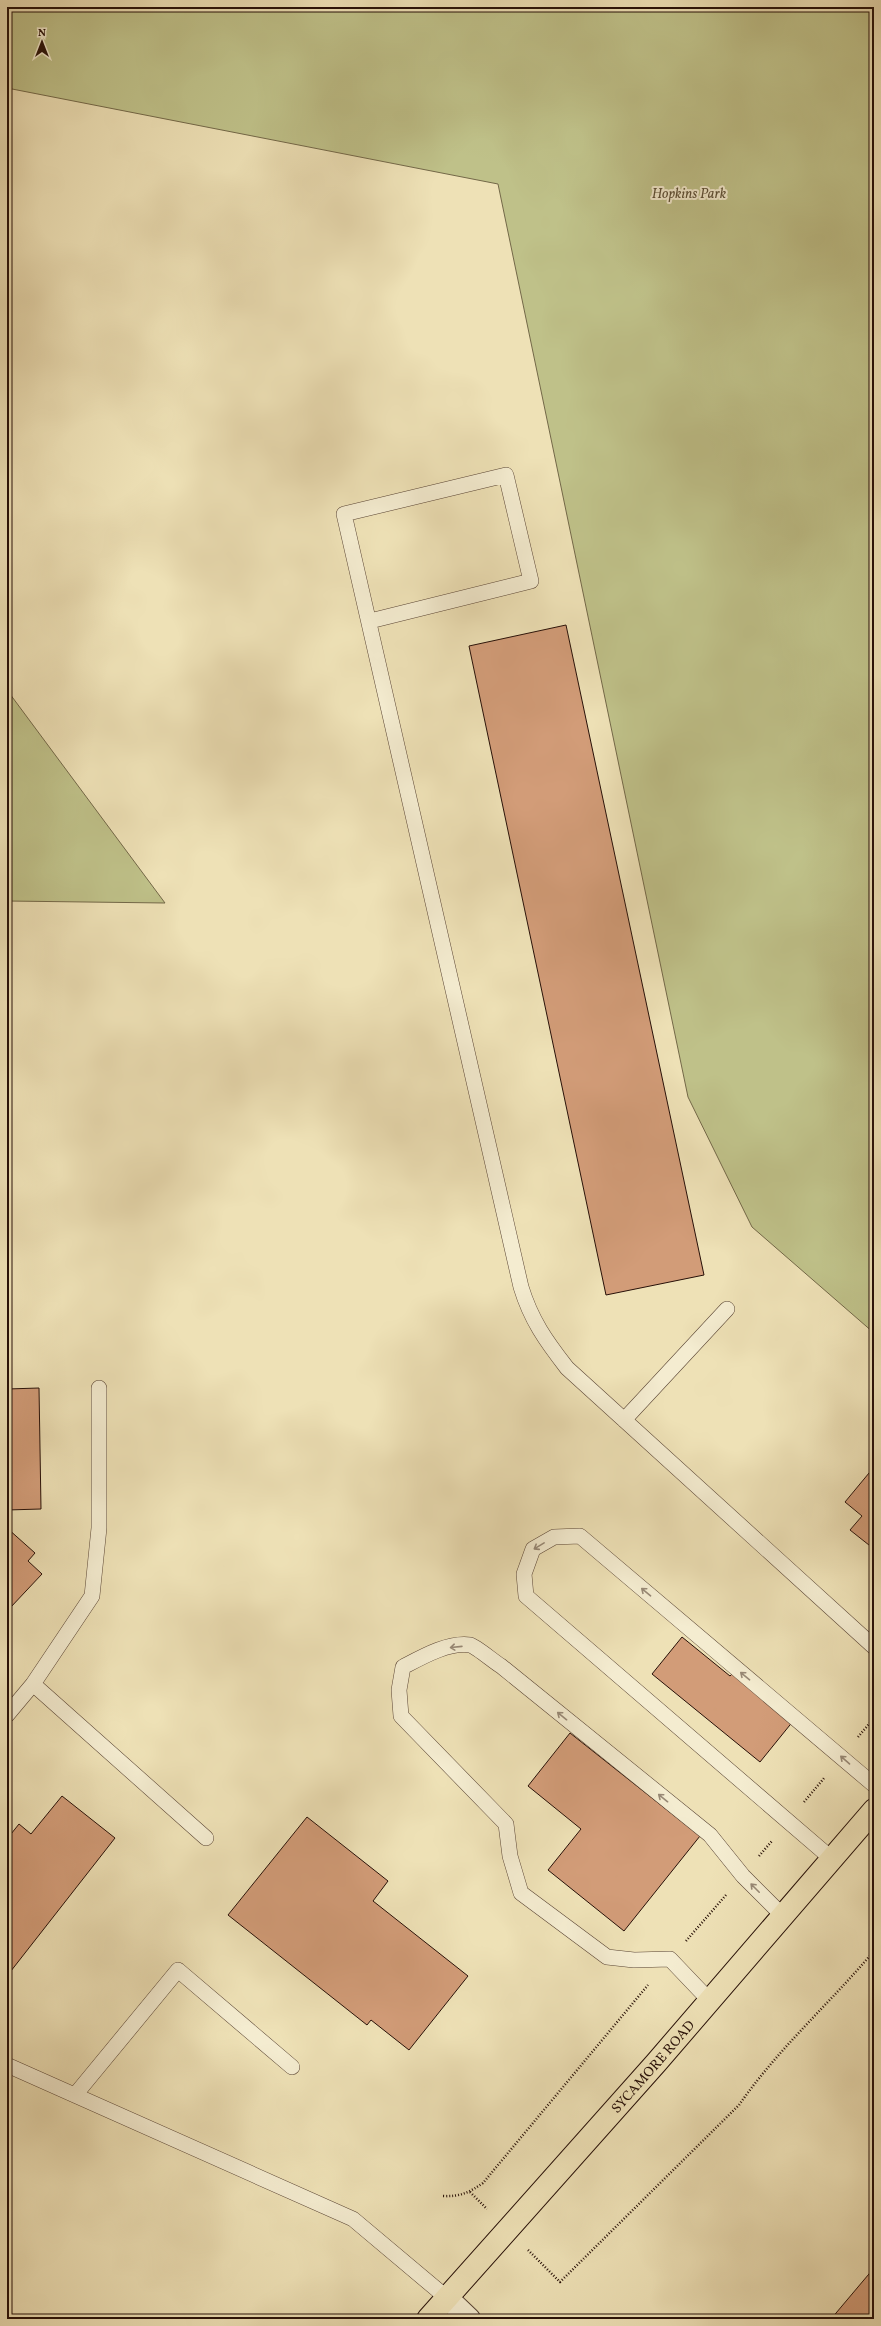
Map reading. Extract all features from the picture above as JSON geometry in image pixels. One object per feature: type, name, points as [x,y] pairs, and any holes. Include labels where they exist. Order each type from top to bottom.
[{"type":"main road","name":"SYCAMORE ROAD","points":[[428,2319],[710,2001],[874,1810]]},
{"type":"street","points":[[447,2298],[469,2319]]},
{"type":"lane","points":[[370,621],[531,582],[506,476],[344,514],[370,621],[521,1287],[529,1313],[546,1342],[567,1368],[874,1647]]},
{"type":"lane","points":[[624,1420],[728,1309]]},
{"type":"lane","points":[[7,1714],[33,1684],[92,1596],[100,1528],[100,1388]]},
{"type":"lane","points":[[832,1859],[526,1596],[524,1574],[533,1549],[554,1537],[580,1536],[874,1785]]},
{"type":"lane","points":[[710,2001],[670,1959],[634,1960],[607,1957],[521,1893],[510,1856],[506,1824],[401,1716],[399,1690],[403,1667],[424,1656],[450,1647],[471,1645],[501,1666],[710,1835],[743,1876],[783,1916]]},
{"type":"lane","points":[[33,1684],[206,1838]]},
{"type":"lane","points":[[75,2095],[178,1970],[292,2066]]},
{"type":"lane","points":[[7,2065],[353,2219],[447,2298]]},
{"type":"path","points":[[560,2282],[739,2105],[762,2073],[844,1987],[874,1951]]},
{"type":"green space","name":"Hopkins Park","points":[[7,7],[874,7],[874,1333],[752,1227],[688,1097],[498,184],[7,88]]},
{"type":"green space","points":[[7,690],[165,903],[7,901]]},
{"type":"building","points":[[566,625],[704,1275],[606,1295],[469,646]]},
{"type":"building","points":[[39,1388],[41,1509],[7,1510],[7,1389]]},
{"type":"building","points":[[874,1467],[874,1549],[850,1530],[862,1516],[845,1502]]},
{"type":"building","points":[[7,1528],[35,1553],[28,1561],[42,1574],[10,1608],[7,1605]]},
{"type":"building","points":[[682,1637],[730,1676],[734,1672],[794,1720],[760,1762],[652,1674]]},
{"type":"building","points":[[570,1733],[700,1836],[624,1931],[548,1870],[581,1829],[528,1786]]},
{"type":"building","points":[[62,1796],[115,1838],[7,1976],[7,1839],[19,1824],[31,1834]]},
{"type":"building","points":[[307,1817],[388,1881],[373,1901],[468,1976],[409,2050],[371,2020],[367,2025],[228,1915]]},
{"type":"building","points":[[874,2268],[874,2319],[831,2319]]}]
